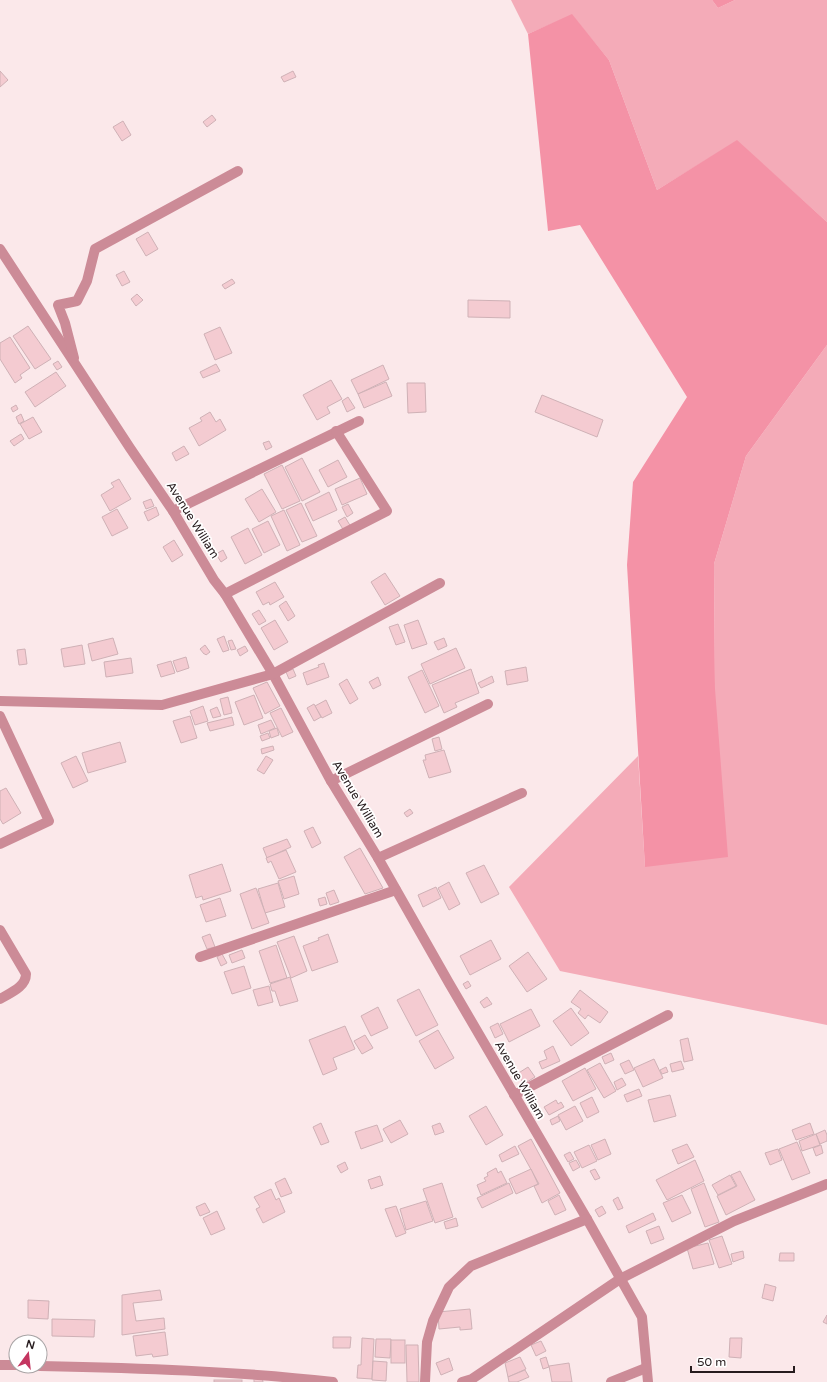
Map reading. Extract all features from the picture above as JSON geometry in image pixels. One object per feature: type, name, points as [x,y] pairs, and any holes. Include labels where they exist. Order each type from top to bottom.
[{"type":"street","points":[[77,367],[65,323],[58,305],[77,301],[87,281],[95,249],[238,172]]},
{"type":"street","name":"Avenue William","points":[[0,250],[173,511],[214,580],[225,594],[273,674],[331,781],[378,858],[587,1219],[642,1317],[648,1382]]},
{"type":"street","points":[[173,511],[359,420]]},
{"type":"street","points":[[225,594],[387,511],[336,431]]},
{"type":"street","points":[[0,701],[162,706],[273,674],[440,583]]},
{"type":"street","points":[[331,781],[488,704]]},
{"type":"street","points":[[0,716],[50,821],[0,844]]},
{"type":"street","points":[[378,858],[522,793]]},
{"type":"street","points":[[200,958],[396,890]]},
{"type":"street","points":[[0,930],[26,974],[26,979],[22,985],[0,999]]},
{"type":"street","points":[[514,1095],[668,1015]]},
{"type":"street","points":[[462,1382],[477,1381],[620,1279],[734,1221],[827,1184]]},
{"type":"street","points":[[425,1382],[427,1342],[433,1321],[449,1287],[471,1266],[587,1219]]},
{"type":"street","points":[[48,1366],[156,1369],[333,1382]]},
{"type":"street","points":[[611,1382],[646,1368]]},
{"type":"shaded area","points":[[511,0],[712,0],[718,8],[735,0],[827,0],[827,222],[737,141],[657,190],[609,60],[572,15],[528,34]]},
{"type":"shaded area","points":[[712,0],[735,0],[718,8]]},
{"type":"shaded area","points":[[572,14],[609,60],[657,190],[737,140],[827,222],[827,345],[746,456],[714,564],[715,689],[728,857],[645,867],[627,565],[633,482],[687,397],[580,225],[548,231],[528,34]]},
{"type":"shaded area","points":[[827,345],[827,1025],[560,971],[509,887],[638,756],[645,867],[715,689],[714,564],[746,456]]},
{"type":"building","points":[[0,71],[8,80],[0,87]]},
{"type":"building","points":[[293,71],[296,77],[284,82],[281,77]]},
{"type":"building","points":[[212,115],[216,120],[207,127],[203,122]]},
{"type":"building","points":[[123,121],[131,135],[122,141],[113,127]]},
{"type":"building","points":[[148,232],[158,249],[146,256],[136,239]]},
{"type":"building","points":[[124,271],[130,282],[122,286],[116,275]]},
{"type":"building","points":[[232,279],[235,283],[225,289],[222,285]]},
{"type":"building","points":[[137,294],[143,300],[136,306],[131,299]]},
{"type":"building","points":[[468,300],[510,301],[510,318],[468,317]]},
{"type":"building","points":[[28,326],[51,359],[35,369],[13,336]]},
{"type":"building","points":[[220,327],[232,353],[215,360],[204,334]]},
{"type":"building","points":[[10,337],[30,368],[20,375],[22,378],[15,383],[0,359],[0,343]]},
{"type":"building","points":[[58,361],[62,367],[57,370],[53,364]]},
{"type":"building","points":[[216,364],[220,371],[203,378],[200,372]]},
{"type":"building","points":[[383,365],[389,379],[358,394],[351,380]]},
{"type":"building","points":[[56,372],[66,386],[35,407],[25,392]]},
{"type":"building","points":[[331,380],[342,399],[327,407],[330,413],[317,420],[303,395]]},
{"type":"building","points":[[386,382],[392,396],[364,408],[358,394]]},
{"type":"building","points":[[407,383],[425,383],[426,412],[408,413]]},
{"type":"building","points":[[542,395],[603,420],[597,437],[535,412]]},
{"type":"building","points":[[348,397],[355,408],[347,412],[342,401]]},
{"type":"building","points":[[16,405],[18,409],[13,412],[11,408]]},
{"type":"building","points":[[210,412],[216,422],[220,419],[226,430],[199,446],[189,428],[202,421],[200,418]]},
{"type":"building","points":[[21,414],[24,421],[19,424],[16,417]]},
{"type":"building","points":[[33,417],[42,432],[29,439],[20,424]]},
{"type":"building","points":[[21,434],[24,439],[14,446],[10,441]]},
{"type":"building","points":[[269,441],[272,447],[266,450],[263,443]]},
{"type":"building","points":[[184,446],[189,454],[176,461],[172,453]]},
{"type":"building","points":[[302,458],[320,492],[302,501],[285,467]]},
{"type":"building","points":[[338,460],[347,477],[328,487],[319,470]]},
{"type":"building","points":[[282,465],[300,501],[282,509],[264,474]]},
{"type":"building","points":[[360,478],[367,494],[342,505],[335,489]]},
{"type":"building","points":[[119,479],[131,499],[110,511],[101,495],[114,487],[111,483]]},
{"type":"building","points":[[262,489],[276,512],[259,522],[245,499]]},
{"type":"building","points":[[329,492],[337,510],[313,521],[305,504]]},
{"type":"building","points":[[151,499],[154,506],[146,509],[143,502]]},
{"type":"building","points":[[301,503],[317,536],[302,542],[286,510]]},
{"type":"building","points":[[348,504],[353,513],[347,517],[342,507]]},
{"type":"building","points":[[156,507],[159,515],[148,521],[144,512]]},
{"type":"building","points":[[117,509],[128,528],[112,536],[102,517]]},
{"type":"building","points":[[284,510],[300,545],[287,551],[271,516]]},
{"type":"building","points":[[345,517],[351,527],[344,531],[338,521]]},
{"type":"building","points":[[268,521],[280,545],[264,553],[252,529]]},
{"type":"building","points":[[248,528],[262,555],[245,564],[231,537]]},
{"type":"building","points":[[174,540],[183,555],[172,562],[163,547]]},
{"type":"building","points":[[223,550],[227,558],[221,562],[216,554]]},
{"type":"building","points":[[385,573],[400,596],[385,605],[371,582]]},
{"type":"building","points":[[275,582],[284,597],[270,605],[269,602],[263,605],[256,592]]},
{"type":"building","points":[[286,601],[295,616],[288,621],[279,606]]},
{"type":"building","points":[[259,610],[266,621],[259,625],[252,614]]},
{"type":"building","points":[[275,620],[288,642],[274,650],[261,628]]},
{"type":"building","points":[[418,620],[427,644],[412,649],[404,625]]},
{"type":"building","points":[[398,624],[405,642],[396,645],[389,627]]},
{"type":"building","points":[[224,636],[229,650],[223,652],[217,639]]},
{"type":"building","points":[[113,638],[118,654],[92,661],[88,644]]},
{"type":"building","points":[[444,638],[447,646],[438,650],[434,642]]},
{"type":"building","points":[[232,640],[236,649],[231,650],[228,641]]},
{"type":"building","points":[[82,645],[85,664],[64,667],[61,649]]},
{"type":"building","points":[[205,645],[210,652],[206,655],[200,649]]},
{"type":"building","points":[[245,646],[248,651],[240,656],[237,650]]},
{"type":"building","points":[[456,648],[465,668],[430,684],[421,664]]},
{"type":"building","points":[[25,649],[27,664],[19,665],[17,650]]},
{"type":"building","points":[[186,657],[189,668],[177,672],[173,661]]},
{"type":"building","points":[[131,658],[133,673],[106,677],[104,662]]},
{"type":"building","points":[[171,661],[175,673],[161,677],[157,665]]},
{"type":"building","points":[[324,663],[329,677],[307,685],[303,673],[319,667],[318,665]]},
{"type":"building","points":[[526,667],[528,681],[507,685],[505,671]]},
{"type":"building","points":[[293,669],[296,676],[289,679],[286,672]]},
{"type":"building","points":[[471,669],[479,693],[455,703],[457,707],[444,713],[432,685]]},
{"type":"building","points":[[422,670],[439,706],[425,713],[408,677]]},
{"type":"building","points":[[492,676],[494,682],[481,688],[478,683]]},
{"type":"building","points":[[378,677],[381,685],[373,689],[369,682]]},
{"type":"building","points":[[347,679],[358,699],[350,704],[339,684]]},
{"type":"building","points":[[267,682],[280,706],[265,714],[253,688]]},
{"type":"building","points":[[254,695],[263,718],[244,725],[235,702]]},
{"type":"building","points":[[228,697],[232,713],[224,715],[220,699]]},
{"type":"building","points":[[326,700],[332,713],[322,718],[315,706]]},
{"type":"building","points":[[314,704],[321,717],[314,721],[307,708]]},
{"type":"building","points":[[203,706],[208,721],[195,725],[190,711]]},
{"type":"building","points":[[217,707],[221,716],[213,718],[210,710]]},
{"type":"building","points":[[281,708],[293,732],[282,737],[270,713]]},
{"type":"building","points":[[190,716],[197,738],[181,743],[173,721]]},
{"type":"building","points":[[232,717],[234,725],[210,731],[207,723]]},
{"type":"building","points":[[271,720],[275,728],[261,734],[258,725]]},
{"type":"building","points":[[277,728],[279,735],[271,738],[269,731]]},
{"type":"building","points":[[268,733],[270,738],[262,741],[260,736]]},
{"type":"building","points":[[439,737],[442,749],[435,751],[432,739]]},
{"type":"building","points":[[120,742],[126,762],[88,773],[82,753]]},
{"type":"building","points":[[273,746],[274,750],[262,754],[261,749]]},
{"type":"building","points":[[444,750],[451,772],[429,778],[423,760],[426,760],[425,755]]},
{"type":"building","points":[[76,756],[88,781],[73,788],[61,763]]},
{"type":"building","points":[[266,756],[273,760],[264,774],[257,770]]},
{"type":"building","points":[[6,788],[21,813],[3,824],[0,819],[0,791]]},
{"type":"building","points":[[356,790],[361,797],[357,799],[353,792]]},
{"type":"building","points":[[410,809],[413,813],[407,817],[404,813]]},
{"type":"building","points":[[313,827],[321,843],[312,848],[304,831]]},
{"type":"building","points":[[287,839],[291,847],[267,858],[263,848]]},
{"type":"building","points":[[360,848],[383,888],[365,894],[344,857]]},
{"type":"building","points":[[286,850],[296,872],[279,879],[271,861],[268,863],[266,858]]},
{"type":"building","points":[[222,864],[231,891],[203,900],[202,896],[196,898],[189,875]]},
{"type":"building","points":[[484,865],[499,894],[481,903],[466,873]]},
{"type":"building","points":[[294,876],[299,894],[284,899],[278,881]]},
{"type":"building","points":[[449,882],[460,904],[449,910],[438,888]]},
{"type":"building","points":[[278,883],[285,907],[265,913],[258,889]]},
{"type":"building","points":[[436,887],[441,898],[423,907],[418,895]]},
{"type":"building","points":[[256,888],[269,923],[252,929],[240,894]]},
{"type":"building","points":[[334,890],[339,902],[330,905],[326,893]]},
{"type":"building","points":[[325,897],[327,904],[320,906],[318,899]]},
{"type":"building","points":[[220,898],[226,916],[206,922],[200,905]]},
{"type":"building","points":[[210,934],[215,947],[207,949],[202,937]]},
{"type":"building","points":[[328,934],[338,962],[312,971],[303,946],[319,940],[318,938]]},
{"type":"building","points":[[294,936],[307,971],[291,978],[277,942]]},
{"type":"building","points":[[491,940],[501,959],[470,975],[460,956]]},
{"type":"building","points":[[276,945],[287,978],[270,983],[259,951]]},
{"type":"building","points":[[242,950],[245,958],[232,963],[229,955]]},
{"type":"building","points":[[528,952],[547,979],[527,992],[509,966]]},
{"type":"building","points":[[222,954],[227,963],[221,966],[217,957]]},
{"type":"building","points":[[244,966],[251,988],[232,994],[224,972]]},
{"type":"building","points":[[290,977],[298,1001],[280,1006],[275,991],[272,991],[270,984]]},
{"type":"building","points":[[468,981],[471,986],[466,989],[463,984]]},
{"type":"building","points":[[269,986],[273,1002],[258,1006],[253,990]]},
{"type":"building","points":[[419,989],[438,1025],[416,1036],[397,1000]]},
{"type":"building","points":[[580,990],[608,1012],[600,1023],[588,1015],[585,1019],[578,1013],[581,1009],[571,1002]]},
{"type":"building","points":[[487,997],[492,1004],[484,1008],[480,1002]]},
{"type":"building","points":[[378,1007],[388,1028],[371,1036],[361,1016]]},
{"type":"building","points":[[571,1008],[589,1033],[571,1046],[553,1021]]},
{"type":"building","points":[[531,1009],[540,1026],[509,1042],[500,1024]]},
{"type":"building","points":[[498,1023],[503,1034],[495,1038],[490,1027]]},
{"type":"building","points":[[345,1026],[355,1049],[333,1058],[337,1069],[323,1075],[309,1040]]},
{"type":"building","points":[[438,1030],[454,1058],[435,1069],[419,1041]]},
{"type":"building","points":[[365,1035],[373,1048],[362,1054],[354,1041]]},
{"type":"building","points":[[688,1038],[693,1060],[684,1062],[680,1040]]},
{"type":"building","points":[[553,1046],[560,1061],[542,1069],[539,1062],[547,1059],[544,1051]]},
{"type":"building","points":[[611,1053],[614,1060],[605,1064],[602,1057]]},
{"type":"building","points":[[654,1059],[663,1078],[643,1087],[634,1068]]},
{"type":"building","points":[[629,1060],[634,1070],[625,1074],[620,1064]]},
{"type":"building","points":[[681,1061],[684,1069],[672,1072],[670,1064]]},
{"type":"building","points":[[600,1063],[616,1091],[604,1098],[587,1070]]},
{"type":"building","points":[[528,1067],[535,1077],[524,1084],[517,1074]]},
{"type":"building","points":[[666,1067],[668,1072],[662,1074],[660,1070]]},
{"type":"building","points":[[585,1068],[596,1089],[573,1101],[562,1081]]},
{"type":"building","points":[[622,1078],[626,1085],[617,1090],[614,1082]]},
{"type":"building","points":[[639,1089],[642,1096],[627,1102],[624,1095]]},
{"type":"building","points":[[670,1095],[676,1116],[654,1122],[648,1100]]},
{"type":"building","points":[[592,1097],[599,1112],[587,1118],[580,1103]]},
{"type":"building","points":[[556,1100],[558,1104],[561,1102],[564,1107],[549,1115],[544,1107]]},
{"type":"building","points":[[486,1106],[503,1135],[486,1145],[469,1116]]},
{"type":"building","points":[[575,1106],[583,1121],[566,1130],[558,1115]]},
{"type":"building","points":[[558,1116],[560,1121],[552,1125],[550,1120]]},
{"type":"building","points":[[400,1120],[408,1134],[391,1143],[383,1129]]},
{"type":"building","points":[[321,1123],[329,1142],[321,1145],[313,1127]]},
{"type":"building","points":[[440,1123],[444,1132],[435,1135],[432,1126]]},
{"type":"building","points":[[810,1123],[814,1134],[796,1140],[792,1130]]},
{"type":"building","points":[[377,1125],[383,1141],[361,1149],[355,1132]]},
{"type":"building","points":[[825,1130],[827,1141],[820,1144],[816,1134]]},
{"type":"building","points":[[816,1134],[820,1145],[802,1151],[799,1141]]},
{"type":"building","points":[[531,1139],[560,1193],[542,1203],[534,1186],[539,1184],[518,1146]]},
{"type":"building","points":[[605,1139],[611,1154],[598,1160],[591,1145]]},
{"type":"building","points":[[797,1142],[810,1173],[792,1180],[779,1149]]},
{"type":"building","points":[[687,1144],[694,1157],[678,1164],[672,1150]]},
{"type":"building","points":[[589,1145],[597,1161],[582,1168],[574,1152]]},
{"type":"building","points":[[821,1145],[823,1153],[816,1156],[813,1148]]},
{"type":"building","points":[[515,1146],[519,1154],[502,1162],[499,1155]]},
{"type":"building","points":[[778,1149],[782,1160],[770,1165],[765,1153]]},
{"type":"building","points":[[570,1152],[574,1159],[568,1162],[564,1155]]},
{"type":"building","points":[[576,1160],[580,1167],[573,1171],[569,1163]]},
{"type":"building","points":[[695,1160],[704,1181],[667,1200],[656,1180]]},
{"type":"building","points":[[345,1162],[348,1169],[341,1173],[337,1166]]},
{"type":"building","points":[[496,1168],[498,1173],[501,1171],[507,1183],[481,1195],[477,1185],[486,1181],[484,1178],[488,1176],[487,1173]]},
{"type":"building","points":[[531,1169],[538,1184],[516,1194],[509,1179]]},
{"type":"building","points":[[595,1169],[600,1178],[595,1180],[590,1171]]},
{"type":"building","points":[[740,1171],[755,1200],[726,1215],[717,1196],[737,1186],[731,1175]]},
{"type":"building","points":[[730,1175],[736,1186],[718,1195],[712,1185]]},
{"type":"building","points":[[380,1176],[383,1185],[371,1189],[368,1180]]},
{"type":"building","points":[[285,1178],[292,1193],[281,1197],[275,1183]]},
{"type":"building","points":[[442,1183],[453,1217],[435,1223],[423,1189]]},
{"type":"building","points":[[509,1183],[513,1193],[482,1208],[477,1198]]},
{"type":"building","points":[[704,1183],[719,1222],[705,1227],[691,1189]]},
{"type":"building","points":[[271,1189],[276,1200],[279,1198],[285,1212],[263,1223],[256,1209],[260,1207],[254,1197]]},
{"type":"building","points":[[559,1195],[566,1210],[555,1215],[548,1201]]},
{"type":"building","points":[[682,1195],[691,1213],[672,1222],[663,1203]]},
{"type":"building","points":[[618,1197],[623,1208],[618,1210],[613,1200]]},
{"type":"building","points":[[426,1201],[433,1221],[406,1230],[400,1209]]},
{"type":"building","points":[[205,1203],[210,1212],[200,1216],[196,1207]]},
{"type":"building","points":[[396,1206],[406,1233],[396,1237],[385,1209]]},
{"type":"building","points":[[602,1206],[606,1213],[599,1217],[595,1210]]},
{"type":"building","points":[[217,1211],[225,1229],[211,1235],[203,1218]]},
{"type":"building","points":[[653,1213],[656,1220],[629,1233],[626,1226]]},
{"type":"building","points":[[456,1218],[458,1226],[446,1229],[444,1222]]},
{"type":"building","points":[[659,1226],[664,1239],[651,1244],[646,1231]]},
{"type":"building","points":[[722,1236],[732,1264],[719,1268],[709,1240]]},
{"type":"building","points":[[708,1243],[714,1264],[693,1269],[687,1248]]},
{"type":"building","points":[[743,1251],[744,1258],[733,1262],[731,1254]]},
{"type":"building","points":[[780,1253],[794,1253],[794,1261],[779,1261]]},
{"type":"building","points":[[765,1284],[776,1287],[773,1301],[762,1298]]},
{"type":"building","points":[[160,1290],[162,1300],[133,1303],[136,1321],[164,1318],[165,1329],[122,1335],[122,1295]]},
{"type":"building","points":[[28,1300],[49,1301],[48,1319],[28,1318]]},
{"type":"building","points":[[470,1309],[472,1329],[460,1330],[460,1327],[439,1329],[438,1312]]},
{"type":"building","points":[[827,1315],[827,1324],[823,1322]]},
{"type":"building","points":[[52,1319],[95,1320],[94,1337],[52,1336]]},
{"type":"building","points":[[165,1332],[168,1355],[153,1357],[152,1354],[136,1356],[133,1336]]},
{"type":"building","points":[[333,1337],[351,1337],[350,1348],[333,1348]]},
{"type":"building","points":[[362,1338],[374,1339],[372,1379],[357,1378],[358,1365],[361,1365]]},
{"type":"building","points":[[730,1338],[742,1338],[741,1358],[729,1357]]},
{"type":"building","points":[[376,1339],[391,1339],[390,1358],[375,1357]]},
{"type":"building","points":[[391,1340],[405,1340],[405,1363],[391,1363]]},
{"type":"building","points":[[541,1341],[546,1351],[536,1356],[531,1345]]},
{"type":"building","points":[[406,1345],[418,1345],[419,1382],[407,1382]]},
{"type":"building","points":[[520,1357],[526,1369],[508,1377],[505,1363]]},
{"type":"building","points":[[546,1357],[549,1367],[543,1369],[540,1359]]},
{"type":"building","points":[[449,1358],[453,1370],[441,1375],[436,1363]]},
{"type":"building","points":[[373,1361],[387,1362],[386,1381],[372,1380]]},
{"type":"building","points":[[569,1363],[572,1382],[552,1382],[549,1366]]},
{"type":"building","points":[[525,1370],[529,1377],[517,1382],[509,1382],[508,1377]]},
{"type":"building","points":[[262,1377],[263,1382],[254,1382],[254,1378]]},
{"type":"building","points":[[214,1380],[242,1380],[242,1382],[214,1382]]}]
